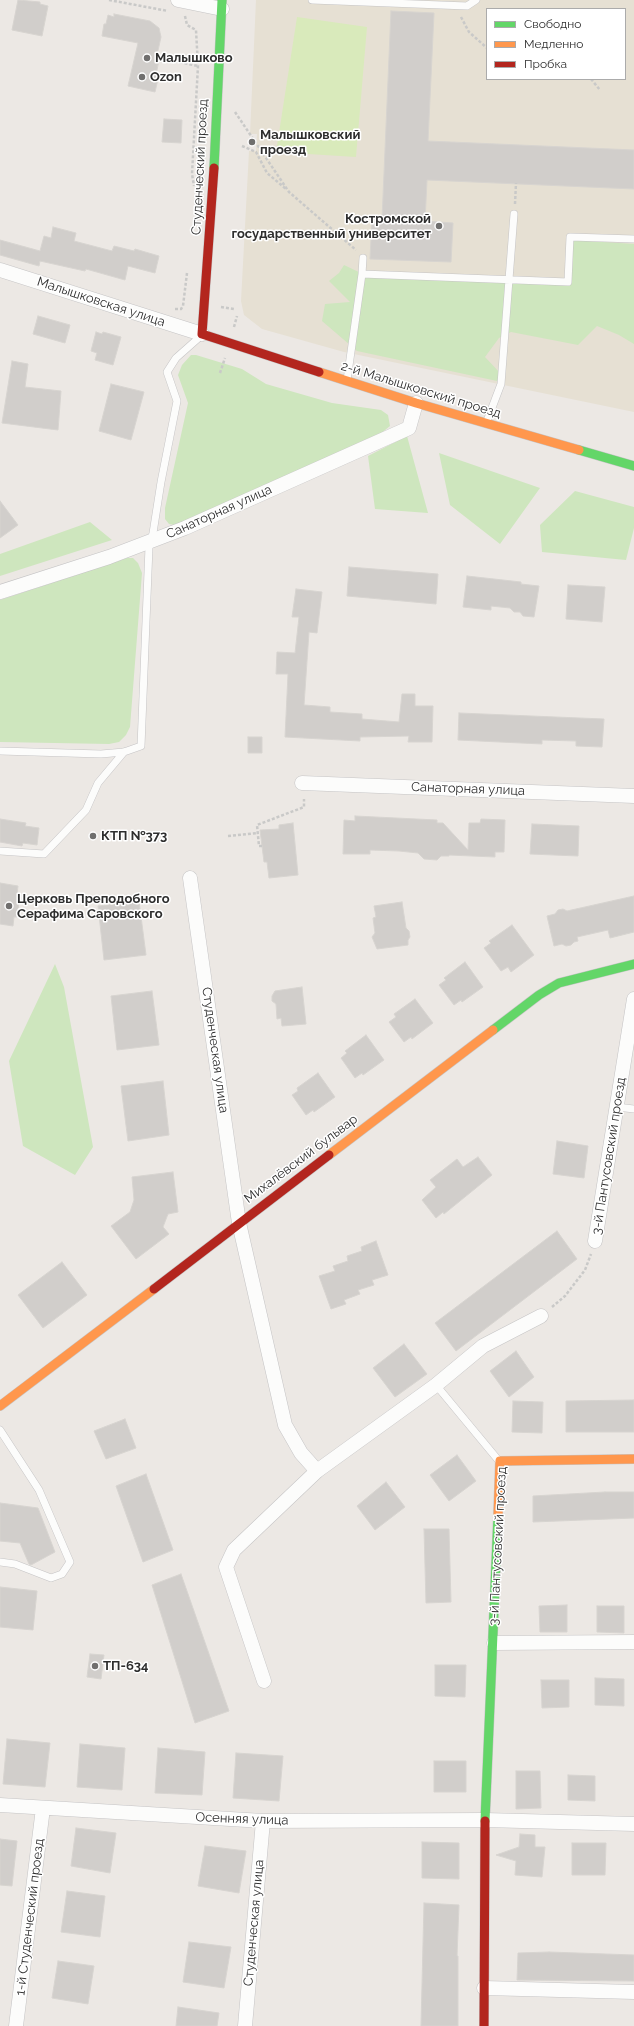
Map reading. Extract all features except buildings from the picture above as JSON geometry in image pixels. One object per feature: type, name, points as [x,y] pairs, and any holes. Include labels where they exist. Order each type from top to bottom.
[{"type":"street","points":[[180,0],[222,4]]},
{"type":"street","name":"Студенческий проезд","points":[[202,334],[216,142],[217,90],[222,4]]},
{"type":"street","name":"Малышковская улица","points":[[0,270],[202,334]]},
{"type":"street","name":"2-й Малышковский проезд","points":[[202,334],[416,403],[634,466]]},
{"type":"street","name":"Санаторная улица","points":[[0,592],[108,557],[185,528],[409,428],[416,403]]},
{"type":"street","name":"Санаторная улица","points":[[302,783],[634,796]]},
{"type":"street","name":"Студенческая улица","points":[[190,878],[239,1223],[285,1425],[301,1453],[317,1471]]},
{"type":"street","name":"Михалёвский бульвар","points":[[0,1406],[539,995],[559,983],[634,964]]},
{"type":"street","name":"3-й Пантусовский проезд","points":[[595,1241],[634,999]]},
{"type":"street","points":[[264,1681],[226,1567],[234,1550],[317,1471],[436,1385],[483,1346],[541,1316]]},
{"type":"street","name":"3-й Пантусовский проезд","points":[[484,2026],[485,1820],[494,1643],[500,1461],[634,1459]]},
{"type":"street","name":"3-й Пантусовский проезд","points":[[494,1643],[634,1642]]},
{"type":"street","name":"Осенняя улица","points":[[0,1805],[263,1821],[485,1820]]},
{"type":"street","name":"1-й Студенческий проезд","points":[[16,2026],[43,1808]]},
{"type":"street","points":[[485,1820],[634,1824]]},
{"type":"street","name":"Студенческая улица","points":[[245,2026],[263,1821]]},
{"type":"street","points":[[484,1988],[634,1992]]},
{"type":"lane","points":[[312,0],[454,6],[467,6],[476,0]]},
{"type":"lane","points":[[486,423],[501,384],[514,214]]},
{"type":"lane","points":[[362,274],[568,282],[570,237],[634,239]]},
{"type":"lane","points":[[347,381],[363,258]]},
{"type":"lane","points":[[0,751],[101,754],[124,752],[141,746],[149,547],[177,401],[167,372],[176,358],[202,334]]},
{"type":"lane","points":[[0,850],[44,854],[86,810],[98,783],[124,752]]},
{"type":"lane","points":[[617,1107],[634,1110]]},
{"type":"lane","points":[[436,1385],[500,1461]]},
{"type":"lane","points":[[0,1430],[39,1490],[70,1562],[62,1574],[51,1578],[15,1564],[0,1562]]},
{"type":"path","points":[[109,0],[170,12]]},
{"type":"path","points":[[180,0],[187,24],[196,30],[198,66],[192,174],[194,189]]},
{"type":"path","points":[[454,6],[469,32],[486,47]]},
{"type":"path","points":[[160,58],[198,66],[217,90]]},
{"type":"path","points":[[592,80],[600,90]]},
{"type":"path","points":[[232,108],[289,192]]},
{"type":"path","points":[[242,146],[256,152],[267,173],[355,249],[363,258]]},
{"type":"path","points":[[514,214],[516,183]]},
{"type":"path","points":[[170,307],[181,309],[183,306],[187,271]]},
{"type":"path","points":[[262,846],[259,846],[257,825],[304,807],[304,799]]},
{"type":"path","points":[[228,836],[258,833]]},
{"type":"path","points":[[541,1316],[565,1296],[585,1270],[595,1241]]},
{"type":"shaded area","name":"Костромской государственный университет","points":[[256,0],[634,0],[634,412],[344,352],[262,329],[244,315],[241,301],[249,151],[256,151],[257,134],[250,134]]},
{"type":"green space","points":[[297,17],[367,27],[356,157],[276,152]]},
{"type":"green space","points":[[573,240],[634,244],[634,344],[619,335],[597,326],[578,345],[511,332],[499,338],[485,357],[501,374],[497,381],[357,351],[322,321],[325,304],[350,302],[329,281],[339,273],[344,265],[365,275],[569,285]]},
{"type":"green space","points":[[191,355],[196,355],[242,369],[266,384],[332,403],[381,410],[388,415],[390,426],[379,435],[182,523],[174,525],[169,524],[165,519],[165,508],[188,403],[178,375],[182,365]]},
{"type":"green space","points":[[407,436],[428,513],[375,509],[368,456]]},
{"type":"green space","points":[[439,453],[540,488],[500,544],[450,505]]},
{"type":"green space","points":[[575,491],[634,507],[634,528],[626,560],[542,552],[540,525]]},
{"type":"green space","points":[[90,522],[112,540],[0,576],[0,554]]},
{"type":"green space","points":[[127,558],[133,558],[138,563],[142,573],[130,727],[126,735],[119,742],[109,744],[0,742],[0,600]]},
{"type":"green space","points":[[55,964],[64,987],[93,1147],[75,1175],[23,1146],[9,1061]]},
{"type":"traffic: fast","points":[[214,168],[222,0]]},
{"type":"traffic: fast","points":[[579,450],[634,466]]},
{"type":"traffic: fast","points":[[493,1030],[539,995],[559,983],[634,964]]},
{"type":"traffic: fast","points":[[485,1821],[498,1516]]},
{"type":"traffic: slow","points":[[319,372],[416,403],[579,450]]},
{"type":"traffic: slow","points":[[329,1155],[493,1030]]},
{"type":"traffic: slow","points":[[0,1406],[154,1289]]},
{"type":"traffic: slow","points":[[498,1516],[500,1461],[634,1459]]},
{"type":"traffic: jam","points":[[214,168],[202,334],[319,372]]},
{"type":"traffic: jam","points":[[154,1289],[329,1155]]},
{"type":"traffic: jam","points":[[484,2026],[485,1821]]},
{"type":"place","name":"Малышково","points":[[147,58]]},
{"type":"place","name":"Ozon","points":[[142,77]]},
{"type":"place","name":"Малышковский проезд","points":[[252,142]]},
{"type":"place","name":"Костромской государственный университет","points":[[439,226]]},
{"type":"place","name":"КТП №373","points":[[93,836]]},
{"type":"place","name":"Церковь Преподобного Серафима Саровского","points":[[9,906]]},
{"type":"place","name":"ТП-634","points":[[95,1666]]}]
